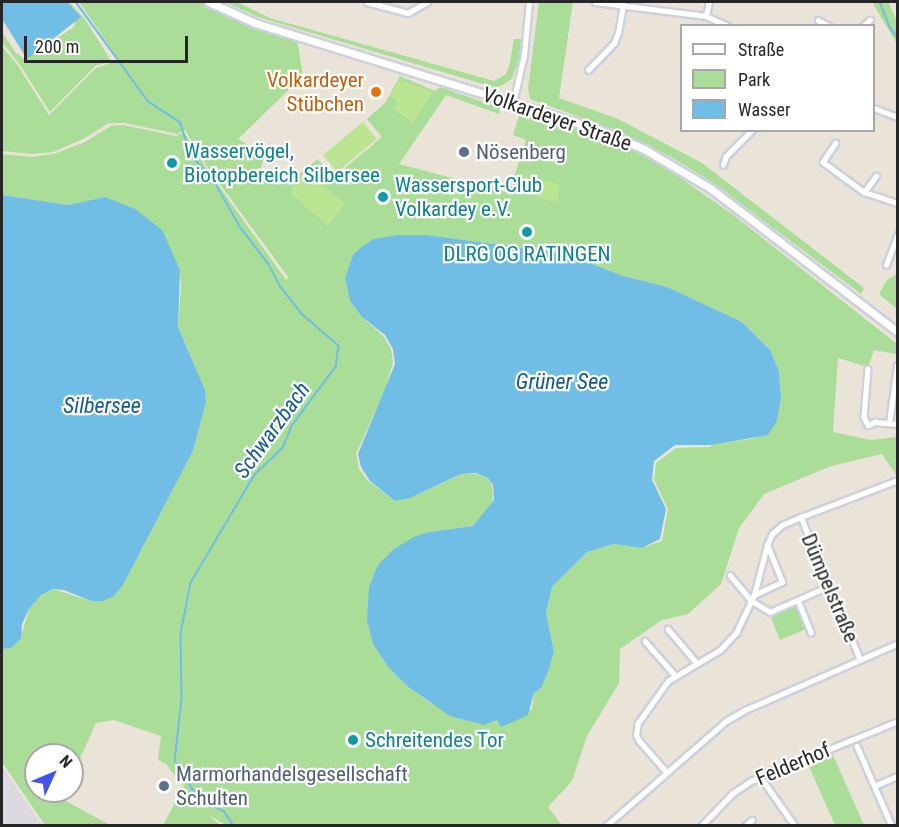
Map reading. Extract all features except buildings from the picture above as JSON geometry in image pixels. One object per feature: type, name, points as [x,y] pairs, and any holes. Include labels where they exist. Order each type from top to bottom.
[{"type":"main road","name":"Volkardeyer Straße","points":[[209,2],[255,23],[592,127],[670,163],[745,214],[897,332]]},
{"type":"street","points":[[367,2],[408,13],[427,2]]},
{"type":"street","points":[[513,103],[524,55],[529,2]]},
{"type":"street","points":[[595,2],[706,16],[724,24]]},
{"type":"street","points":[[706,16],[709,2]]},
{"type":"street","points":[[588,70],[614,43],[623,5]]},
{"type":"street","points":[[818,20],[825,24]]},
{"type":"street","points":[[865,24],[870,20]]},
{"type":"street","points":[[875,109],[897,117]]},
{"type":"street","points":[[723,165],[726,156],[750,132]]},
{"type":"street","points":[[836,143],[823,162],[864,192],[897,203]]},
{"type":"street","points":[[864,192],[876,176]]},
{"type":"street","points":[[886,265],[897,233]]},
{"type":"street","points":[[889,423],[897,366]]},
{"type":"street","points":[[867,369],[864,417],[868,425],[875,422],[897,424]]},
{"type":"street","points":[[666,772],[639,741],[636,729],[660,690],[675,675],[720,650],[732,639],[753,598],[767,545],[777,530],[801,517],[897,480]]},
{"type":"street","name":"Dümpelstraße","points":[[801,517],[860,659]]},
{"type":"street","points":[[753,598],[782,582],[767,545]]},
{"type":"street","points":[[730,575],[770,612],[829,586]]},
{"type":"street","points":[[798,600],[811,632]]},
{"type":"street","points":[[668,629],[697,663]]},
{"type":"street","points":[[645,641],[675,675]]},
{"type":"street","points":[[606,825],[726,722],[752,705],[757,706],[897,643]]},
{"type":"street","name":"Felderhof","points":[[701,825],[741,787],[760,776],[897,722]]},
{"type":"street","points":[[857,746],[892,825]]},
{"type":"street","points":[[760,776],[795,825]]},
{"type":"street","points":[[874,786],[897,776]]},
{"type":"street","points":[[745,825],[752,820]]},
{"type":"shaded area","points":[[2,766],[24,799],[24,803],[26,803],[41,825],[2,825]]},
{"type":"green space","points":[[59,2],[69,2],[85,19],[111,61],[95,66],[50,112],[20,65],[2,42],[2,32],[16,53],[25,59],[74,27],[76,18]]},
{"type":"green space","points":[[79,2],[202,2],[235,17],[297,39],[303,76],[238,139],[265,155],[260,171],[288,183],[318,159],[334,177],[382,137],[367,119],[386,102],[400,76],[435,91],[440,87],[500,108],[499,114],[446,95],[399,164],[509,193],[526,140],[513,135],[520,112],[579,128],[652,158],[732,214],[897,344],[897,354],[874,350],[868,367],[838,358],[833,432],[871,440],[897,437],[897,476],[882,454],[831,466],[764,494],[739,528],[721,584],[688,614],[662,620],[620,649],[619,683],[587,736],[572,781],[548,807],[562,825],[228,826],[209,815],[220,825],[163,825],[175,803],[179,804],[186,790],[166,764],[158,760],[161,736],[114,720],[96,723],[84,750],[84,743],[24,743],[24,794],[2,762],[2,649],[11,648],[23,630],[29,609],[41,595],[53,589],[91,601],[123,585],[193,451],[206,402],[205,390],[178,327],[181,286],[180,270],[174,260],[105,197],[68,205],[2,195],[2,154],[32,157],[54,154],[85,142],[111,126],[123,125],[176,136],[184,132],[211,175],[286,280],[289,278],[208,168],[185,130],[178,134],[124,123],[109,123],[83,139],[53,152],[32,154],[2,151],[2,46],[18,66],[49,115],[96,68],[119,60]],"holes":[[[399,235],[427,235],[566,254],[623,276],[667,287],[742,322],[770,350],[779,371],[781,398],[777,421],[756,438],[711,445],[711,447],[676,448],[656,463],[654,480],[668,509],[662,541],[642,548],[614,544],[587,552],[552,587],[546,613],[554,652],[541,688],[534,693],[532,709],[501,727],[497,720],[432,704],[407,686],[389,668],[429,532],[473,526],[487,512],[493,500],[492,485],[489,479],[476,474],[462,474],[410,498],[395,501],[367,480],[359,469],[356,454],[385,389],[393,363],[391,349],[384,337],[362,317],[350,301],[345,278],[353,255]]]},
{"type":"green space","points":[[225,2],[237,2],[270,18],[494,81],[505,75],[509,67],[514,39],[521,39],[519,58],[512,79],[501,86],[493,87],[258,17]]},
{"type":"green space","points":[[539,2],[573,2],[559,98],[618,119],[702,163],[864,288],[861,294],[715,184],[673,158],[618,131],[530,99],[528,88]]},
{"type":"green space","points":[[872,2],[888,2],[897,21],[897,44]]},
{"type":"green space","points":[[400,80],[433,92],[413,123],[393,109],[398,102],[390,96]]},
{"type":"green space","points":[[363,122],[377,139],[337,172],[323,155]]},
{"type":"green space","points":[[305,171],[345,204],[328,226],[290,193]]},
{"type":"green space","points":[[539,180],[560,184],[557,202],[537,198]]},
{"type":"green space","points":[[897,274],[897,309],[879,294],[887,280]]},
{"type":"green space","points":[[795,604],[806,629],[780,640],[770,615]]},
{"type":"green space","points":[[832,753],[864,825],[835,825],[807,762]]},
{"type":"green space","points":[[30,803],[69,803],[110,825],[45,825]]},
{"type":"water","points":[[3,2],[67,2],[81,17],[27,59],[2,19]]},
{"type":"water","name":"Silbersee","points":[[2,195],[68,205],[105,197],[135,209],[162,230],[180,270],[178,327],[205,390],[206,402],[193,451],[123,585],[114,596],[103,601],[91,601],[64,590],[53,589],[41,595],[29,609],[22,624],[21,638],[11,648],[2,649]]},
{"type":"water","name":"Grüner See","points":[[399,235],[427,235],[566,254],[623,276],[667,287],[742,322],[770,350],[779,371],[781,398],[777,421],[768,435],[711,445],[675,445],[654,461],[652,480],[666,509],[660,539],[642,548],[614,544],[587,552],[552,587],[546,613],[554,652],[547,674],[541,688],[534,693],[528,715],[501,727],[497,720],[484,725],[450,716],[407,686],[389,668],[373,644],[367,620],[369,587],[378,565],[394,549],[414,537],[429,532],[473,526],[494,500],[493,485],[489,479],[476,473],[461,474],[410,498],[395,501],[370,481],[361,467],[358,454],[395,364],[393,349],[385,335],[362,317],[350,301],[345,278],[353,255],[363,246],[374,239]]},
{"type":"waterway","name":"Schwarzbach","points":[[76,2],[149,102],[180,122],[192,156],[213,179],[241,228],[268,263],[281,287],[301,313],[339,346],[336,367],[292,426],[283,448],[255,475],[191,583],[181,634],[182,699],[175,761],[193,790],[206,802],[224,811],[234,826]]},
{"type":"waterway","points":[[880,2],[891,29],[898,37]]},
{"type":"place","name":"Volkardeyer Stübchen","points":[[376,92]]},
{"type":"place","name":"Nösenberg","points":[[464,152]]},
{"type":"place","name":"Wasservögel, Biotopbereich Silbersee","points":[[172,163]]},
{"type":"place","name":"Wassersport-Club Volkardey e.V.","points":[[383,197]]},
{"type":"place","name":"DLRG OG RATINGEN","points":[[527,232]]},
{"type":"place","name":"Schreitendes Tor","points":[[353,740]]},
{"type":"place","name":"Marmorhandelsgesellschaft Schulten","points":[[164,786]]}]
